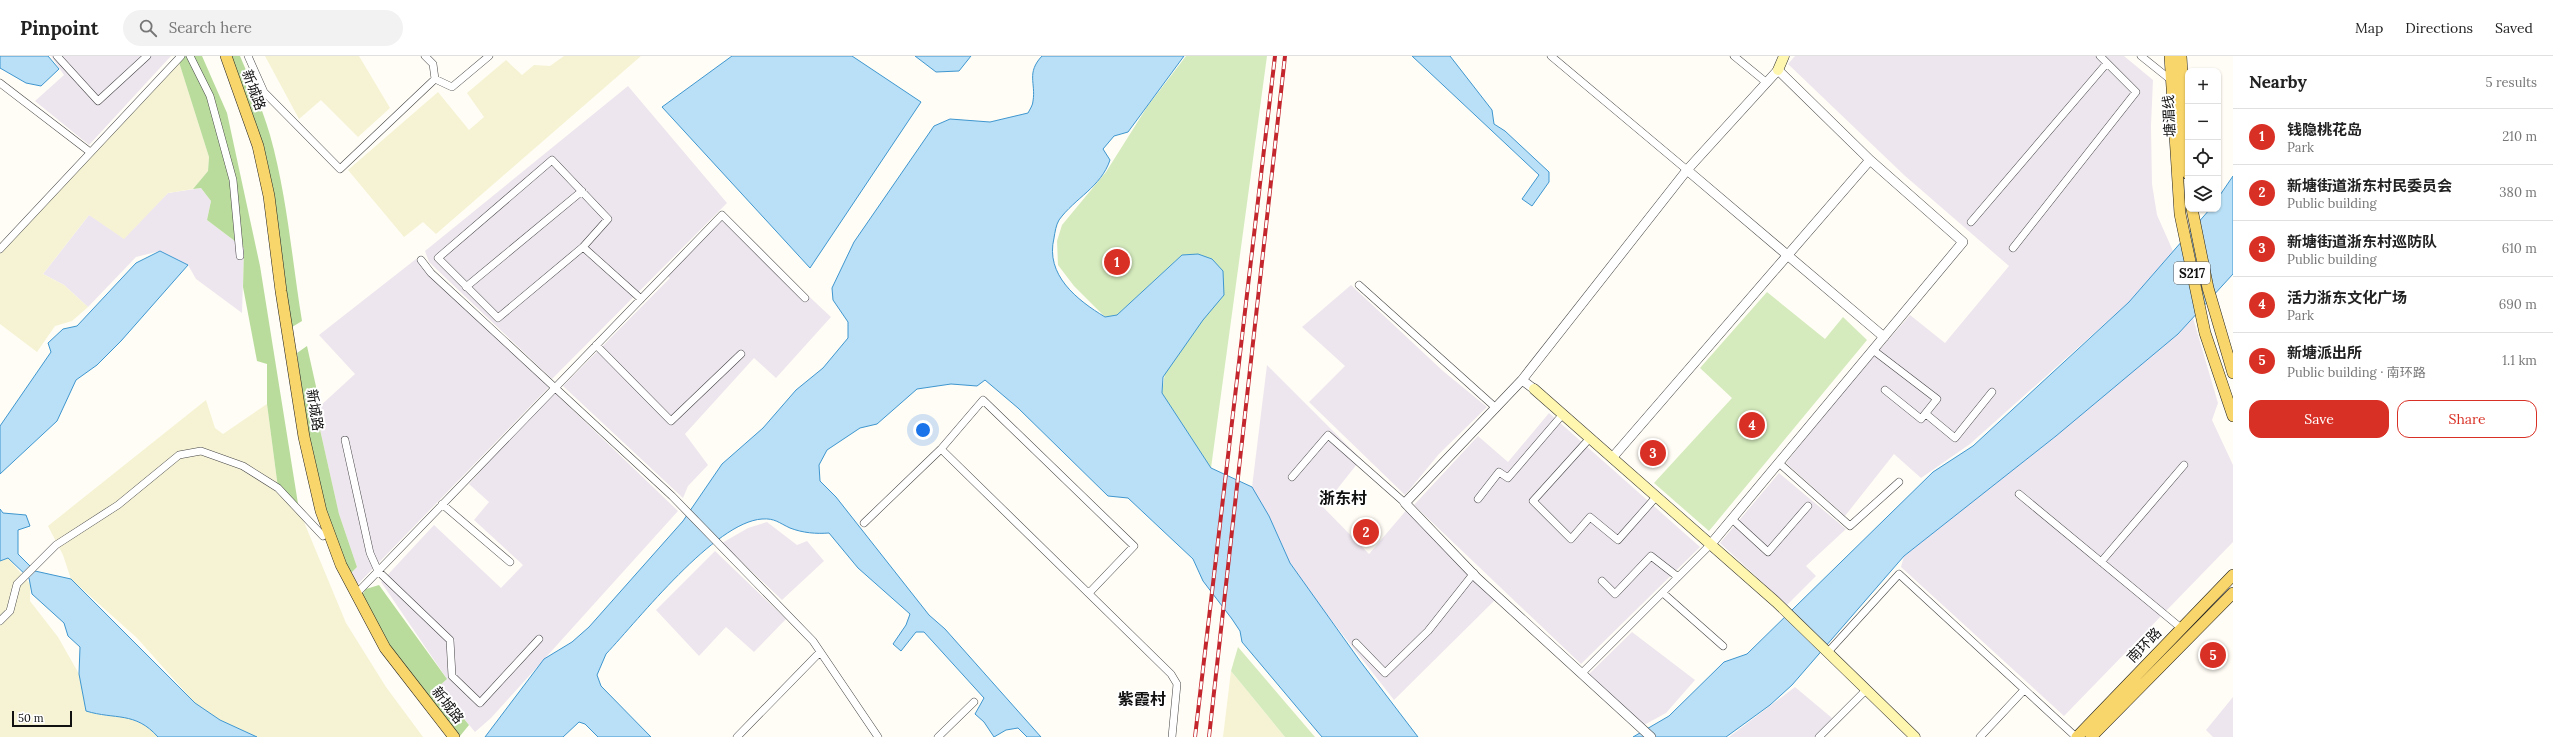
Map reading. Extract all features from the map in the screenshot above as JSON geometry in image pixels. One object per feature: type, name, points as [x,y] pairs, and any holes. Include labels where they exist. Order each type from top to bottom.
[{"type":"main road","name":"新城路","points":[[219,56],[252,147],[263,197],[275,292],[298,438],[315,513],[335,567],[380,652],[446,737]]},
{"type":"main road","name":"新城路","points":[[226,56],[258,146],[269,196],[281,291],[304,436],[321,511],[341,565],[385,648],[454,737]]},
{"type":"main road","points":[[1778,70],[1784,56]]},
{"type":"main road","name":"S217","points":[[2170,56],[2180,214],[2205,333],[2233,416]]},
{"type":"main road","name":"塘湄线","points":[[2182,56],[2186,140]]},
{"type":"main road","name":"S217","points":[[2193,212],[2217,319],[2233,374]]},
{"type":"main road","points":[[1534,389],[1776,602],[1915,737]]},
{"type":"main road","name":"南环路","points":[[2076,737],[2233,575]]},
{"type":"main road","name":"南环路","points":[[2091,737],[2233,593]]},
{"type":"street","points":[[57,56],[98,101],[147,56]]},
{"type":"street","points":[[0,249],[181,56]]},
{"type":"street","points":[[190,56],[210,96],[233,180],[240,256]]},
{"type":"street","points":[[248,56],[264,92],[340,169],[435,79]]},
{"type":"street","points":[[425,56],[433,64],[435,79]]},
{"type":"street","points":[[435,79],[452,87],[489,56]]},
{"type":"street","points":[[1551,56],[1884,337]]},
{"type":"street","points":[[1734,56],[1767,83]]},
{"type":"street","points":[[2013,248],[2136,92],[2100,56]]},
{"type":"street","points":[[2141,56],[2171,80]]},
{"type":"street","points":[[1971,222],[2107,63]]},
{"type":"street","points":[[1405,503],[1522,380],[1687,170],[1778,70],[1870,160],[1963,242],[1711,544],[1582,673]]},
{"type":"street","points":[[0,83],[90,152]]},
{"type":"street","points":[[552,160],[608,218],[583,247],[498,318],[438,258],[552,160]]},
{"type":"street","points":[[1612,458],[1870,160]]},
{"type":"street","points":[[466,286],[582,191]]},
{"type":"street","points":[[356,594],[722,215],[804,298]]},
{"type":"street","points":[[583,247],[641,299]]},
{"type":"street","points":[[422,260],[431,273],[672,496],[813,641],[878,737]]},
{"type":"street","points":[[1359,285],[1496,408]]},
{"type":"street","points":[[596,345],[671,421],[741,354]]},
{"type":"street","points":[[1873,350],[1937,399],[1921,419],[1886,390]]},
{"type":"street","points":[[1522,380],[1534,389]]},
{"type":"street","points":[[1926,414],[1954,438],[1992,392]]},
{"type":"street","points":[[864,523],[941,449],[983,400],[1134,546],[1090,592]]},
{"type":"street","points":[[1478,499],[1499,472],[1508,478],[1563,414]]},
{"type":"street","points":[[1292,477],[1328,435],[1405,503],[1474,573],[1650,737]]},
{"type":"street","points":[[1590,438],[1533,501],[1571,539],[1590,517],[1618,540],[1656,497]]},
{"type":"street","points":[[345,440],[370,553],[378,571],[450,640],[452,676],[480,702],[539,638]]},
{"type":"street","points":[[941,449],[1090,592],[1171,674],[1177,684],[1172,737]]},
{"type":"street","points":[[0,621],[10,611],[17,584],[56,545],[118,505],[179,455],[202,451],[243,466],[278,488],[323,536]]},
{"type":"street","points":[[1779,463],[1850,526],[1899,482]]},
{"type":"street","points":[[2101,562],[2184,465]]},
{"type":"street","points":[[2019,494],[2181,628]]},
{"type":"street","points":[[442,504],[510,562]]},
{"type":"street","points":[[1732,519],[1768,552],[1808,506]]},
{"type":"street","points":[[1602,581],[1615,594],[1651,556],[1678,577]]},
{"type":"street","points":[[1356,643],[1385,673],[1428,632],[1474,573]]},
{"type":"street","points":[[1828,652],[1899,574],[2076,737]]},
{"type":"street","points":[[1662,593],[1723,646]]},
{"type":"street","points":[[737,737],[820,652]]},
{"type":"street","points":[[1819,737],[1866,690]]},
{"type":"street","points":[[1980,737],[2024,690]]},
{"type":"street","points":[[938,737],[974,702]]},
{"type":"shaded area","points":[[51,56],[171,56],[89,145],[35,101],[64,75]]},
{"type":"shaded area","points":[[265,56],[359,56],[390,108],[358,137],[321,100],[299,119]]},
{"type":"shaded area","points":[[564,56],[641,56],[436,234],[423,222],[404,237],[348,170],[438,92],[469,130],[484,117],[467,93],[506,60],[522,75],[534,65],[550,66]]},
{"type":"shaded area","points":[[1795,56],[2124,56],[2153,80],[2151,126],[2152,184],[2157,215],[2173,251],[2129,302],[1970,444],[1921,478],[1894,454],[1845,516],[1786,463],[1836,400],[1910,315],[1945,343],[2009,266],[1904,175],[1788,64]]},
{"type":"shaded area","points":[[178,59],[209,157],[208,171],[193,189],[168,193],[124,239],[89,215],[43,274],[64,285],[88,307],[72,321],[55,326],[37,352],[0,324],[0,248]]},
{"type":"shaded area","points":[[628,86],[727,203],[552,379],[429,262],[425,251]]},
{"type":"shaded area","points":[[201,188],[211,201],[207,220],[244,248],[242,313],[196,279],[188,265],[160,251],[136,257],[88,307],[64,285],[43,274],[89,215],[131,229],[168,193]]},
{"type":"shaded area","points":[[722,215],[831,317],[776,378],[754,358],[685,434],[708,465],[688,486],[683,498],[563,386],[670,278],[665,274]]},
{"type":"shaded area","points":[[416,259],[452,297],[549,387],[358,584],[351,573],[357,567],[339,514],[319,425],[319,407],[355,374],[319,335]]},
{"type":"shaded area","points":[[1351,285],[1443,371],[1487,407],[1439,454],[1405,495],[1309,402],[1345,366],[1302,327]]},
{"type":"shaded area","points":[[2193,318],[2218,403],[2212,420],[2233,465],[2233,542],[2064,716],[1901,567],[1904,556],[2056,436],[2178,334]]},
{"type":"shaded area","points":[[1267,365],[1361,459],[1323,507],[1369,554],[1409,507],[1496,599],[1394,700],[1325,612],[1290,563],[1269,516],[1252,487]]},
{"type":"shaded area","points":[[555,393],[678,511],[491,718],[475,732],[438,687],[447,679],[381,582],[434,525],[501,588],[523,565],[474,520],[489,502],[469,484],[511,437]]},
{"type":"shaded area","points":[[206,400],[215,428],[223,434],[267,404],[278,488],[299,510],[346,623],[386,687],[423,737],[257,737],[220,720],[195,703],[137,638],[71,579],[63,555],[48,526]]},
{"type":"shaded area","points":[[1549,413],[1700,547],[1581,664],[1414,505],[1478,436],[1508,462]]},
{"type":"shaded area","points":[[1779,473],[1846,529],[1806,566],[1816,576],[1787,605],[1720,543]]},
{"type":"shaded area","points":[[767,522],[797,545],[807,541],[824,561],[782,600],[722,543],[748,528]]},
{"type":"shaded area","points":[[715,551],[786,619],[754,652],[726,627],[699,656],[656,610]]},
{"type":"shaded area","points":[[8,558],[30,584],[30,601],[58,637],[79,674],[86,710],[100,715],[127,717],[148,727],[158,737],[0,737],[0,561]]},
{"type":"shaded area","points":[[1632,632],[1695,680],[1666,713],[1644,725],[1589,674]]},
{"type":"shaded area","points":[[1231,671],[1285,737],[1223,737]]},
{"type":"shaded area","points":[[1795,687],[1832,718],[1818,737],[1729,737]]},
{"type":"shaded area","points":[[2233,697],[2233,737],[2213,737],[2206,730]]},
{"type":"green space","points":[[181,56],[202,56],[227,113],[260,266],[299,510],[278,488],[267,404],[267,364],[257,361],[243,287],[244,248],[207,220],[211,201],[201,188],[193,189],[208,171],[209,157],[178,59]]},
{"type":"green space","points":[[230,56],[240,56],[263,115],[276,158],[285,204],[302,321],[292,327],[257,127]]},
{"type":"green space","points":[[1186,56],[1267,56],[1211,468],[1162,393],[1182,255],[1117,315],[1105,317],[1074,286],[1058,265],[1057,241],[1062,225],[1106,172],[1147,107]]},
{"type":"green space","points":[[1767,292],[1825,339],[1843,317],[1867,340],[1709,531],[1654,483],[1732,398],[1700,368]]},
{"type":"green space","points":[[307,346],[317,391],[319,425],[339,514],[357,567],[351,573],[329,520],[321,493],[309,437],[297,353]]},
{"type":"green space","points":[[379,585],[447,679],[438,687],[469,725],[460,736],[392,649],[362,595],[366,589]]},
{"type":"green space","points":[[1238,647],[1315,737],[1285,737],[1231,671]]},
{"type":"water","points":[[0,56],[48,56],[59,69],[41,86],[26,83],[0,68]]},
{"type":"water","points":[[732,56],[852,56],[921,102],[810,268],[662,107]]},
{"type":"water","points":[[915,56],[971,56],[959,71],[936,72]]},
{"type":"water","points":[[1042,56],[1184,56],[1128,132],[1114,136],[1103,149],[1110,160],[1106,169],[1094,185],[1065,212],[1056,226],[1052,251],[1054,264],[1059,275],[1074,294],[1084,303],[1105,317],[1117,315],[1182,255],[1198,254],[1212,259],[1223,271],[1224,295],[1203,320],[1163,377],[1162,393],[1211,468],[1252,487],[1269,516],[1290,563],[1360,661],[1418,737],[1322,737],[1242,642],[1240,631],[1203,581],[1193,559],[1128,498],[1108,496],[1018,408],[985,380],[977,386],[951,384],[917,389],[877,424],[860,428],[827,450],[819,465],[820,481],[836,497],[929,615],[945,629],[1041,737],[1027,737],[1018,728],[1006,730],[994,737],[984,722],[975,714],[984,698],[924,632],[916,632],[901,651],[893,644],[906,625],[910,614],[858,568],[829,533],[800,531],[774,520],[762,519],[743,524],[722,536],[701,554],[657,597],[606,654],[597,675],[601,686],[651,737],[598,737],[585,724],[579,722],[563,737],[485,737],[544,659],[572,642],[589,627],[683,521],[722,464],[763,428],[796,390],[823,368],[848,338],[848,322],[833,300],[832,288],[854,242],[934,126],[950,119],[990,122],[1028,113],[1032,106],[1034,95],[1034,68]]},
{"type":"water","points":[[1412,56],[1450,56],[1492,110],[1494,124],[1505,131],[1549,172],[1549,182],[1532,206],[1522,199],[1539,175]]},
{"type":"water","points":[[2233,176],[2233,274],[2178,334],[2056,436],[1904,556],[1792,685],[1770,705],[1726,737],[1633,737],[1669,716],[1724,662],[1747,654],[1933,472],[1973,446],[2129,302],[2207,212],[2221,212],[2221,194]]},
{"type":"water","points":[[160,251],[188,265],[121,341],[97,365],[76,380],[57,421],[0,474],[0,426],[51,352],[48,343],[63,329],[77,326],[136,263]]},
{"type":"water","points":[[0,509],[3,513],[26,515],[30,526],[18,530],[18,554],[35,571],[71,579],[195,703],[220,720],[257,737],[158,737],[141,723],[133,720],[86,711],[79,674],[80,647],[68,636],[64,623],[32,594],[29,578],[8,558],[0,561]]},
{"type":"railway","points":[[1195,737],[1275,56]]},
{"type":"railway","points":[[1209,737],[1285,56]]},
{"type":"place","name":"钱隐桃花岛","points":[[1117,262]]},
{"type":"place","name":"活力浙东文化广场","points":[[1752,425]]},
{"type":"place","name":"新塘街道浙东村巡防队","points":[[1653,453]]},
{"type":"place","name":"新塘街道浙东村民委员会","points":[[1366,532]]},
{"type":"place","name":"新塘派出所","points":[[2213,655]]},
{"type":"district","name":"浙东村","points":[[1343,498]]},
{"type":"district","name":"紫霞村","points":[[1142,699]]}]
